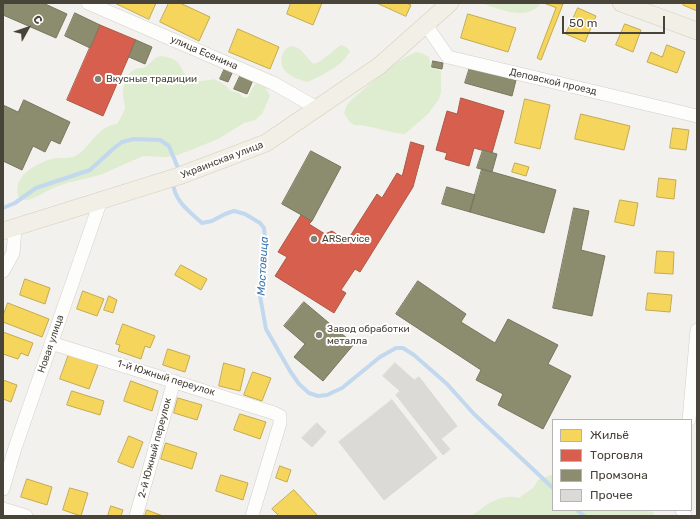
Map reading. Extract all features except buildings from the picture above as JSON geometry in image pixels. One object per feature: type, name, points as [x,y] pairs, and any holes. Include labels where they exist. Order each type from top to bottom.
[{"type":"main road","name":"Украинская улица","points":[[9,230],[172,178],[266,143],[379,66],[450,3]]},
{"type":"main road","points":[[621,3],[697,31]]},
{"type":"street","name":"улица Есенина","points":[[88,3],[273,83],[317,108]]},
{"type":"street","name":"Деповской проезд","points":[[426,25],[448,57],[697,116]]},
{"type":"street","name":"Новая улица","points":[[3,489],[15,448],[101,200]]},
{"type":"street","points":[[3,271],[13,253],[9,230]]},
{"type":"street","points":[[692,414],[697,330]]},
{"type":"street","name":"1-й Южный переулок","points":[[51,343],[280,416],[280,423],[252,516]]},
{"type":"street","name":"2-й Южный переулок","points":[[136,516],[174,381]]},
{"type":"street","points":[[3,509],[26,516]]},
{"type":"green space","points":[[481,3],[541,3],[535,9],[521,13],[504,11]]},
{"type":"green space","points":[[341,45],[350,51],[347,56],[332,70],[308,82],[292,76],[285,71],[282,66],[281,61],[284,51],[291,46],[299,48],[314,64]]},
{"type":"green space","points":[[416,52],[429,57],[431,67],[441,71],[441,92],[439,99],[428,114],[405,134],[367,126],[354,125],[349,121],[344,113],[351,100],[390,67]]},
{"type":"green space","points":[[162,56],[175,60],[186,76],[192,80],[200,81],[214,79],[225,85],[231,91],[239,93],[244,98],[248,97],[253,87],[257,83],[266,88],[270,96],[262,114],[255,120],[244,123],[218,139],[178,155],[167,157],[143,156],[100,175],[67,183],[53,188],[34,198],[20,200],[17,192],[20,179],[31,169],[51,159],[73,157],[83,150],[103,129],[117,124],[125,107],[123,89],[125,80],[130,72],[139,68],[144,68],[157,57]]},
{"type":"green space","points":[[552,475],[552,511],[646,511],[653,512],[654,516],[472,516],[488,504],[499,499],[506,497],[519,498],[533,488],[538,480]]},
{"type":"waterway","name":"Мостовица","points":[[3,208],[15,203],[36,188],[90,170],[122,142],[134,139],[160,140],[169,146],[178,168],[176,172]]},
{"type":"waterway","name":"Мостовица","points":[[173,182],[174,189],[179,200],[187,210],[202,223],[212,221],[234,211],[245,214],[260,223],[264,228],[265,238],[261,258],[260,296],[266,329],[290,371],[299,384],[309,393],[318,396],[327,395],[342,388],[380,357],[396,348],[403,348],[414,355],[447,384],[474,414],[552,487]]},
{"type":"waterway","name":"Мостовица","points":[[578,511],[584,516]]},
{"type":"place","name":"Вкусные традиции","points":[[98,79]]},
{"type":"place","name":"ARService","points":[[314,239]]},
{"type":"place","name":"Завод обработки металла","points":[[319,335]]}]
